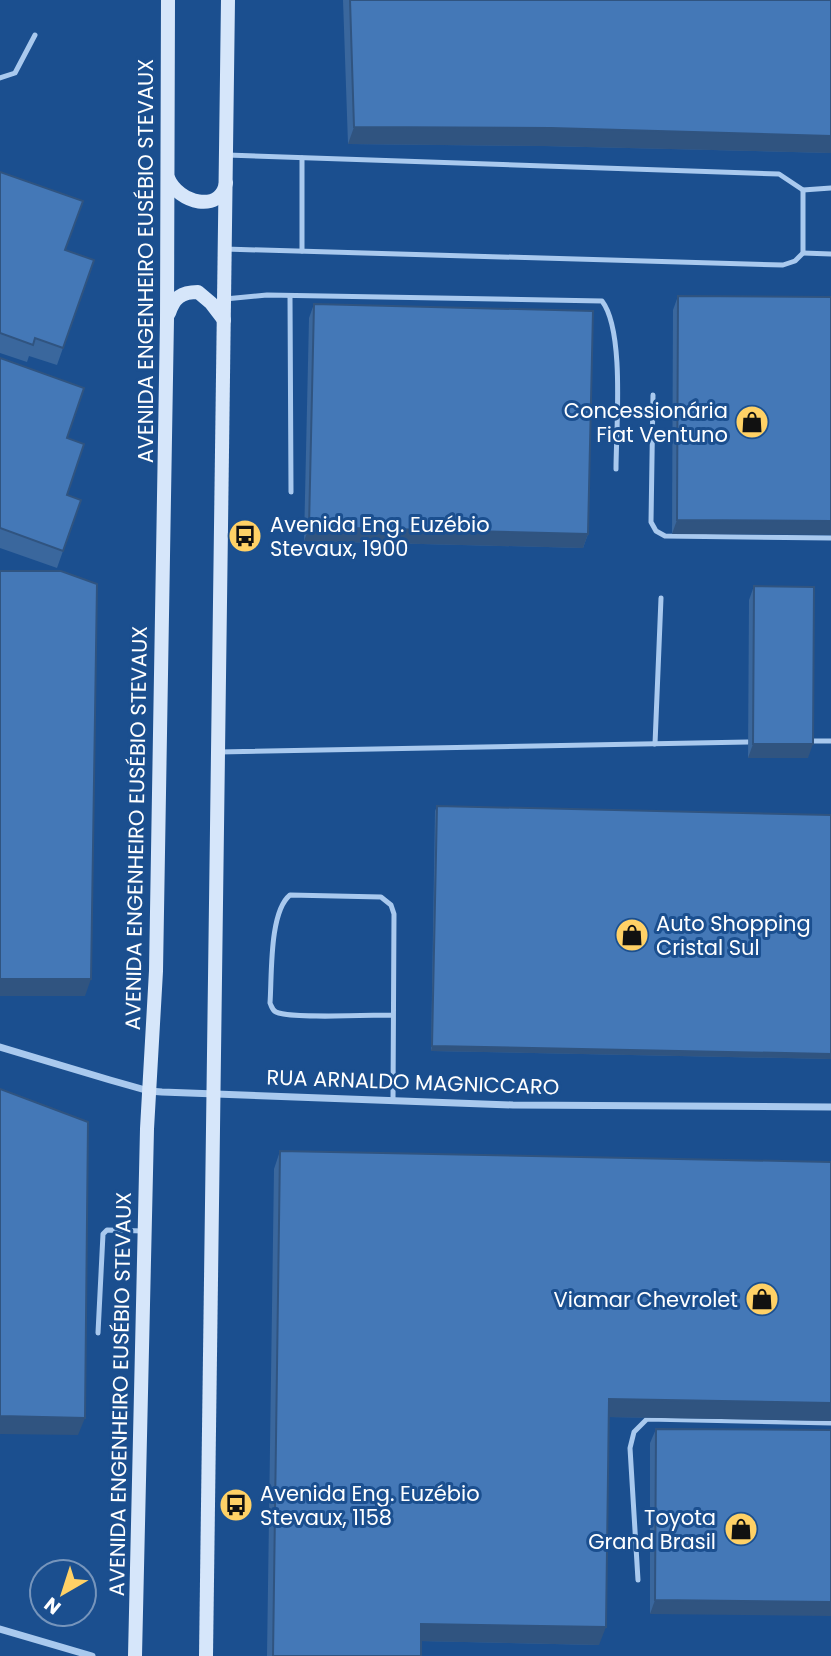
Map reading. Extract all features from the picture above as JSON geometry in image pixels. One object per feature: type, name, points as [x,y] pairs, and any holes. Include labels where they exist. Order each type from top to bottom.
[{"type":"main road","name":"AVENIDA ENGENHEIRO EUSÉBIO STEVAUX","points":[[135,1656],[149,1091],[156,971],[167,319],[168,0]]},
{"type":"main road","points":[[205,1656],[228,0]]},
{"type":"main road","points":[[167,166],[173,189],[193,201],[206,201],[217,197],[225,189],[226,179]]},
{"type":"main road","points":[[167,319],[177,297],[198,292],[224,320]]},
{"type":"street","name":"RUA ARNALDO MAGNICCARO","points":[[0,1047],[149,1091],[513,1105],[831,1107]]},
{"type":"street","points":[[0,1629],[92,1656]]},
{"type":"lane","points":[[0,78],[15,74],[35,35]]},
{"type":"lane","points":[[226,155],[779,174],[803,190],[831,188]]},
{"type":"lane","points":[[302,158],[302,251]]},
{"type":"lane","points":[[225,249],[783,265],[795,261],[803,253],[803,190]]},
{"type":"lane","points":[[803,253],[831,254]]},
{"type":"lane","points":[[225,299],[290,296],[602,301],[608,309],[616,344],[616,469]]},
{"type":"lane","points":[[290,296],[291,492]]},
{"type":"lane","points":[[653,395],[651,522],[656,531],[665,536],[831,538]]},
{"type":"lane","points":[[655,744],[661,598]]},
{"type":"lane","points":[[808,741],[831,741]]},
{"type":"lane","points":[[218,752],[748,742]]},
{"type":"lane","points":[[393,1015],[297,1015],[277,1013],[273,1010],[270,1003],[273,952],[278,914],[285,899],[290,895],[381,897],[391,905],[396,955],[393,1100]]},
{"type":"lane","points":[[98,1332],[103,1234],[107,1230],[145,1231]]},
{"type":"lane","points":[[638,1580],[630,1448],[634,1432],[647,1419],[831,1423]]},
{"type":"building","points":[[350,0],[831,0],[831,136],[551,128],[354,127]]},
{"type":"building","points":[[0,172],[83,201],[65,250],[94,260],[63,348],[35,338],[33,345],[0,333]]},
{"type":"building","name":"Concessionária Fiat Ventuno","points":[[678,296],[831,297],[831,521],[677,520]]},
{"type":"building","points":[[314,304],[593,311],[588,534],[309,527]]},
{"type":"building","points":[[0,358],[84,388],[67,438],[84,444],[67,495],[81,500],[63,551],[0,528]]},
{"type":"building","points":[[0,571],[61,571],[97,584],[91,979],[0,979]]},
{"type":"building","points":[[754,586],[814,587],[813,744],[753,744]]},
{"type":"building","name":"Auto Shopping Cristal Sul","points":[[437,806],[831,815],[831,1054],[432,1046]]},
{"type":"building","points":[[0,1089],[88,1122],[85,1418],[0,1416]]},
{"type":"building","points":[[280,1151],[831,1162],[831,1403],[609,1399],[606,1627],[421,1624],[421,1656],[273,1656]]},
{"type":"building","name":"Toyota Grand Brasil","points":[[656,1429],[831,1430],[831,1602],[655,1600]]},
{"type":"place","name":"Concessionária Fiat Ventuno","points":[[752,422]]},
{"type":"place","name":"Avenida Eng. Euzébio Stevaux, 1900","points":[[245,536]]},
{"type":"place","name":"Auto Shopping Cristal Sul","points":[[632,935]]},
{"type":"place","name":"Viamar Chevrolet","points":[[762,1299]]},
{"type":"place","name":"Avenida Eng. Euzébio Stevaux, 1158","points":[[236,1505]]},
{"type":"place","name":"Toyota Grand Brasil","points":[[741,1529]]}]
